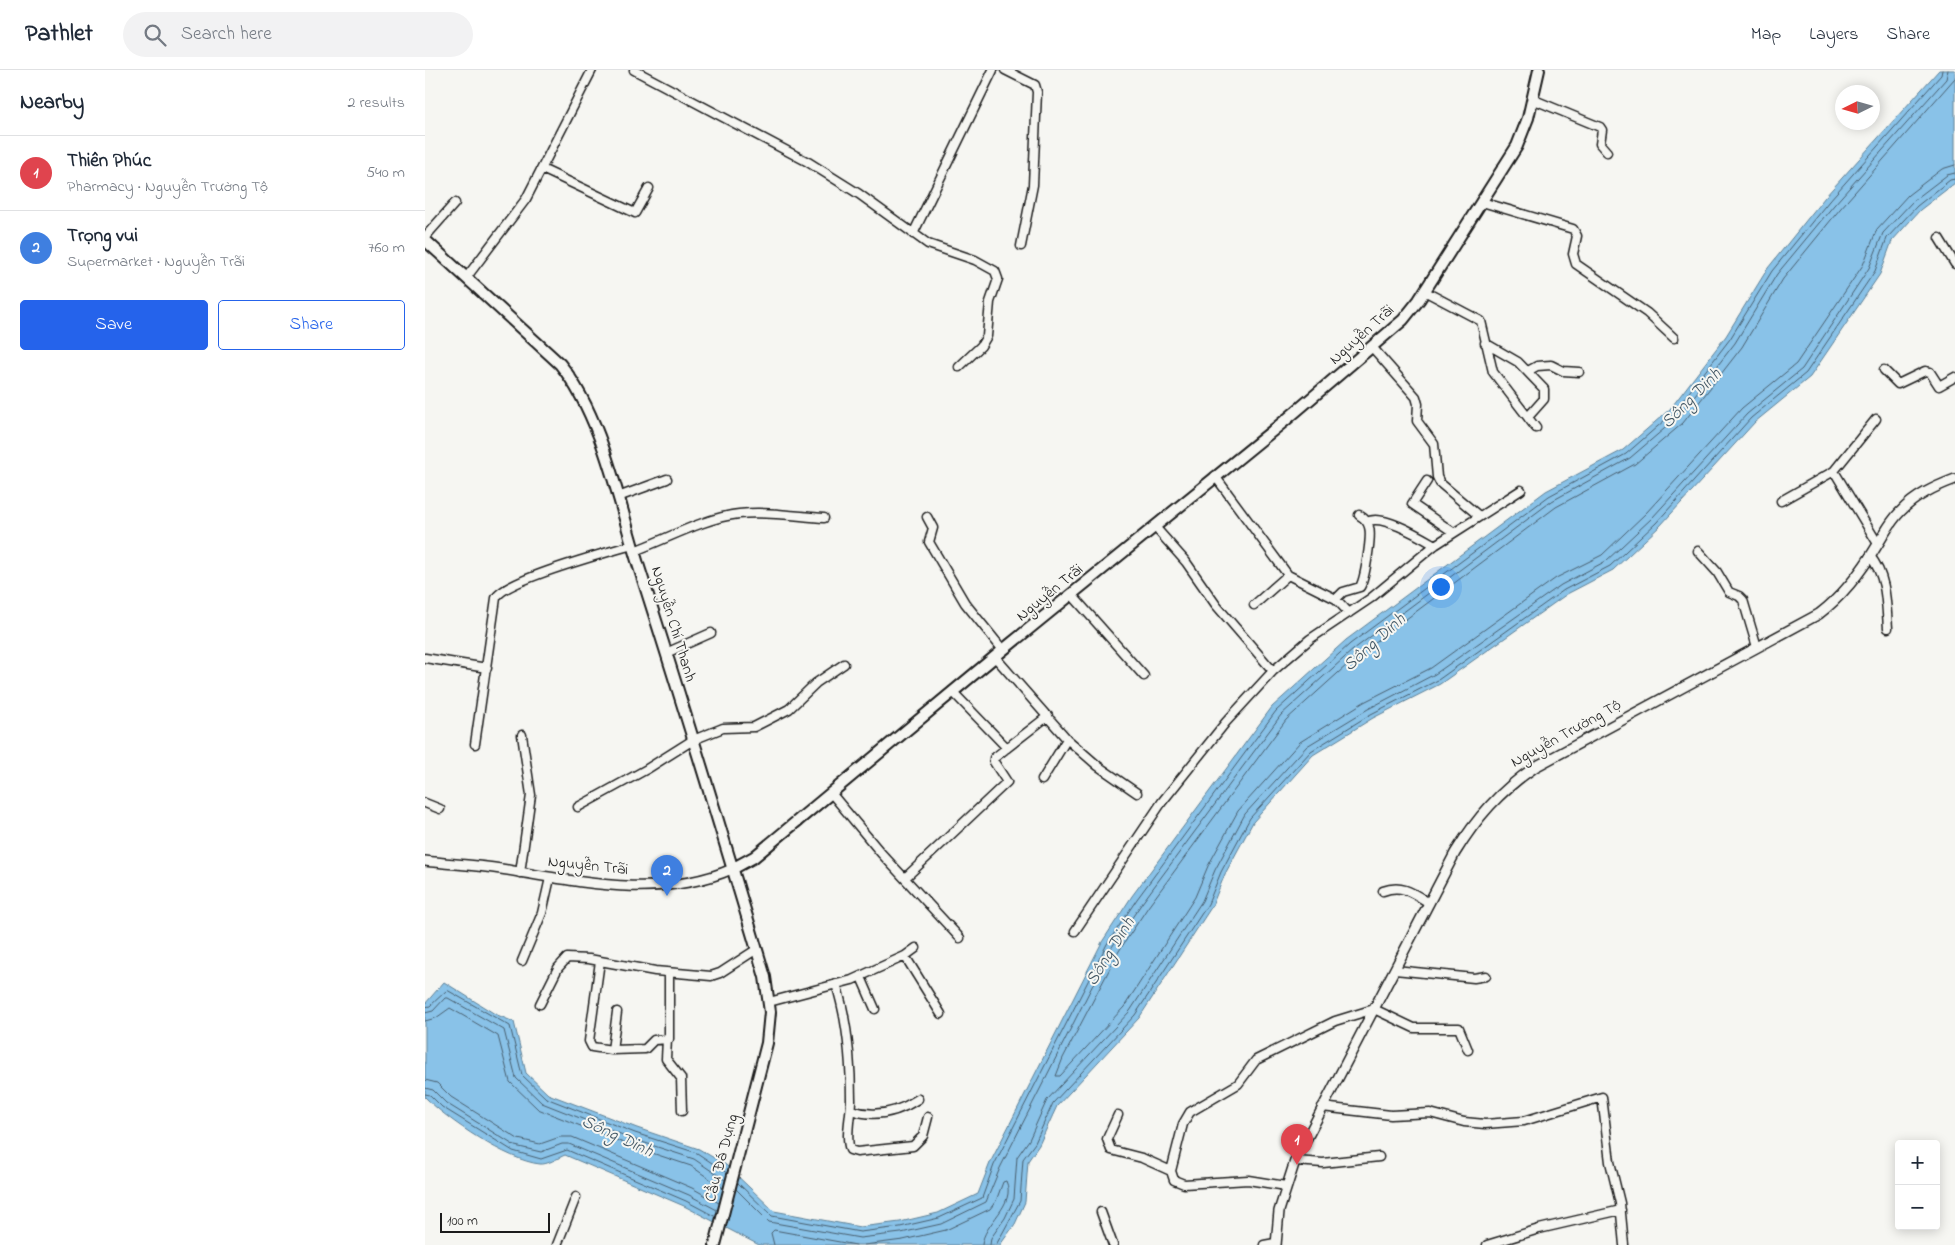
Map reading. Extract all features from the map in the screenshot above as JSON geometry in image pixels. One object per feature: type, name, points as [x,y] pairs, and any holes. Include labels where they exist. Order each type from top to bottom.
[{"type":"main road","name":"Nguyễn Trãi","points":[[732,869],[754,857],[1403,320],[1424,291],[1517,146],[1528,118],[1539,70]]},
{"type":"main road","name":"Nguyễn Chí Thanh","points":[[425,238],[466,278],[539,343],[568,374],[590,414],[618,497],[765,977],[769,1002],[769,1030],[758,1078]]},
{"type":"main road","name":"Cầu Đá Dựng","points":[[715,1245],[758,1078]]},
{"type":"street","points":[[466,278],[515,215],[542,169],[592,70]]},
{"type":"street","points":[[634,70],[808,162],[859,194],[913,234],[936,248],[985,264],[997,274],[997,283],[990,302],[987,336],[981,346],[959,368]]},
{"type":"street","points":[[913,234],[993,70]]},
{"type":"street","points":[[1005,70],[1021,74],[1035,85],[1037,92],[1033,185],[1021,246]]},
{"type":"street","points":[[1532,99],[1600,127],[1602,130],[1600,144],[1607,152]]},
{"type":"street","points":[[542,169],[635,213],[649,188]]},
{"type":"street","points":[[1482,202],[1573,229],[1577,236],[1573,254],[1576,264],[1647,313],[1674,338]]},
{"type":"street","points":[[425,238],[455,203]]},
{"type":"street","points":[[1939,238],[1955,264]]},
{"type":"street","points":[[1424,291],[1477,318],[1484,327],[1485,343],[1493,372],[1536,428]]},
{"type":"street","points":[[1485,343],[1518,362],[1528,371],[1545,393],[1544,399],[1528,417]]},
{"type":"street","points":[[1372,347],[1416,397],[1418,404],[1417,421],[1434,444],[1437,477],[1440,483],[1479,516]]},
{"type":"street","points":[[1528,371],[1537,366],[1551,365],[1563,371],[1579,372]]},
{"type":"street","points":[[1884,370],[1898,384],[1926,371],[1939,386],[1955,377]]},
{"type":"street","points":[[1781,501],[1834,471],[1876,419]]},
{"type":"street","points":[[1834,471],[1878,544]]},
{"type":"street","points":[[1215,476],[1287,575],[1336,599],[1349,613]]},
{"type":"street","points":[[618,497],[667,479]]},
{"type":"street","name":"Nguyễn Trường Tộ","points":[[1276,1244],[1279,1211],[1285,1186],[1295,1161],[1429,903],[1467,834],[1484,812],[1515,780],[1535,767],[1809,620],[1846,590],[1893,520],[1908,504],[1923,493],[1955,479]]},
{"type":"street","points":[[1427,481],[1412,504],[1453,532]]},
{"type":"street","points":[[1075,931],[1163,802],[1226,722],[1273,671],[1310,638],[1371,598],[1435,545],[1521,490]]},
{"type":"street","points":[[475,744],[496,598],[502,590],[548,571],[633,548],[738,514],[773,514],[824,518]]},
{"type":"street","points":[[1336,599],[1343,592],[1358,588],[1363,582],[1370,537],[1367,522],[1359,515]]},
{"type":"street","points":[[927,517],[933,528],[929,542],[965,603],[999,653],[1067,739],[1098,766],[1137,794]]},
{"type":"street","points":[[1367,522],[1376,519],[1399,526],[1435,545]]},
{"type":"street","points":[[1155,527],[1186,562],[1217,605],[1273,671]]},
{"type":"street","points":[[1698,551],[1711,564],[1729,592],[1743,600],[1757,647]]},
{"type":"street","points":[[1870,556],[1879,566],[1884,583],[1889,628]]},
{"type":"street","points":[[1255,605],[1287,575]]},
{"type":"street","points":[[1072,595],[1144,676]]},
{"type":"street","points":[[666,653],[711,634]]},
{"type":"street","points":[[425,658],[487,668]]},
{"type":"street","points":[[578,807],[647,769],[693,740],[723,728],[754,728],[775,714],[789,709],[816,683],[844,664]]},
{"type":"street","points":[[953,692],[1007,748]]},
{"type":"street","points":[[905,878],[1007,782],[994,762],[994,758],[1047,716]]},
{"type":"street","points":[[521,873],[531,795],[523,735]]},
{"type":"street","points":[[1042,780],[1067,739]]},
{"type":"street","points":[[831,793],[960,938]]},
{"type":"street","points":[[425,803],[440,809]]},
{"type":"street","name":"Nguyễn Trãi","points":[[425,861],[618,885],[673,886],[702,881],[732,869]]},
{"type":"street","points":[[522,961],[542,914],[551,878]]},
{"type":"street","points":[[1383,890],[1400,888],[1409,890],[1429,903]]},
{"type":"street","points":[[769,1002],[861,977],[905,956],[916,948]]},
{"type":"street","points":[[539,1004],[565,959],[571,957],[669,972],[716,975],[757,949]]},
{"type":"street","points":[[905,956],[941,1014]]},
{"type":"street","points":[[600,961],[589,1045],[592,1048],[612,1050],[645,1049],[654,1040],[667,1039]]},
{"type":"street","points":[[1395,970],[1474,978],[1486,976]]},
{"type":"street","points":[[669,972],[671,1035],[667,1039],[666,1059],[681,1078],[682,1111]]},
{"type":"street","points":[[861,977],[875,1010]]},
{"type":"street","points":[[836,984],[847,1023],[851,1110],[848,1145],[850,1150],[854,1152],[913,1146],[923,1136],[928,1117]]},
{"type":"street","points":[[1285,1186],[1248,1180],[1184,1184],[1174,1180],[1171,1171],[1184,1120],[1195,1108],[1238,1084],[1256,1060],[1335,1021],[1374,1009],[1415,1028],[1459,1028],[1468,1050]]},
{"type":"street","points":[[612,1050],[617,1012]]},
{"type":"street","points":[[1322,1107],[1391,1115],[1430,1113],[1464,1122],[1485,1124],[1524,1121],[1602,1096],[1610,1162],[1621,1210],[1624,1245]]},
{"type":"street","points":[[851,1110],[876,1114],[904,1108],[918,1099]]},
{"type":"street","points":[[1117,1115],[1107,1139],[1111,1150],[1141,1158],[1171,1171]]},
{"type":"street","points":[[1295,1161],[1323,1163],[1379,1157]]},
{"type":"street","points":[[557,1245],[576,1197]]},
{"type":"street","points":[[1487,1245],[1539,1229],[1621,1210]]},
{"type":"street","points":[[1101,1212],[1113,1245]]},
{"type":"street","points":[[1264,1245],[1276,1244]]},
{"type":"water","name":"Sông Dinh","points":[[1939,70],[1955,70],[1955,183],[1920,210],[1892,241],[1880,274],[1810,377],[1755,422],[1660,526],[1613,570],[1567,594],[1440,684],[1373,718],[1313,755],[1253,822],[1225,874],[1212,906],[1139,1018],[1057,1106],[1039,1145],[1028,1161],[1025,1202],[1015,1224],[1000,1245],[759,1245],[684,1206],[565,1155],[543,1164],[512,1156],[463,1128],[425,1097],[425,1004],[444,982],[495,1014],[514,1022],[526,1073],[548,1094],[699,1149],[726,1165],[774,1211],[860,1227],[900,1222],[938,1213],[978,1194],[990,1163],[1102,942],[1132,896],[1272,707],[1346,640],[1546,491],[1623,450],[1670,409],[1726,336],[1768,268],[1825,197]]},
{"type":"place","name":"Trọng vui","points":[[667,896]]},
{"type":"place","name":"Thiên Phúc","points":[[1297,1165]]}]
